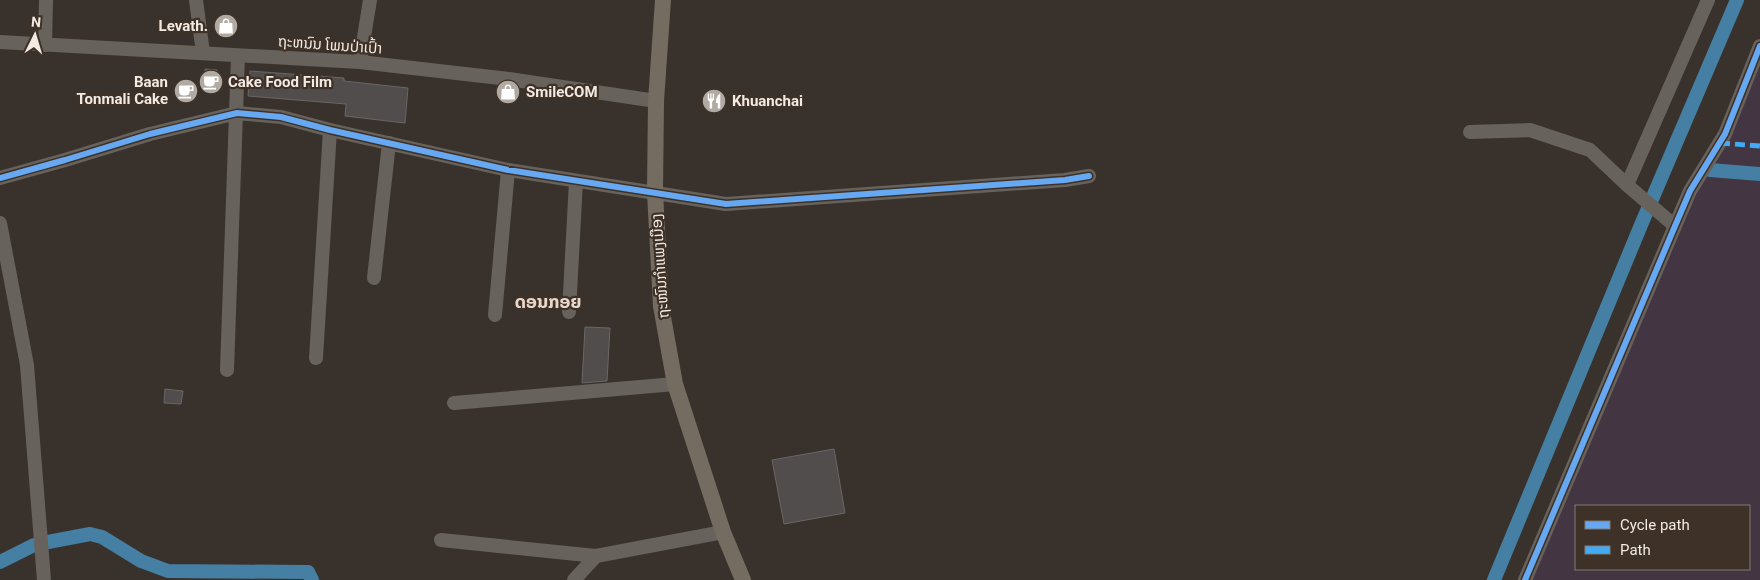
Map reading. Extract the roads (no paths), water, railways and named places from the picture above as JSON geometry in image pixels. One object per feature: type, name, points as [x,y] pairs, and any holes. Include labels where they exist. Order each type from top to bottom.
[{"type":"main road","name":"ຖະໜົນກຳແພງເມືອງ","points":[[663,0],[656,101],[655,192],[661,306],[676,384],[723,532],[743,580]]},
{"type":"street","points":[[45,45],[46,0]]},
{"type":"street","points":[[196,0],[202,53]]},
{"type":"street","points":[[360,62],[370,0]]},
{"type":"street","points":[[1632,189],[1708,0]]},
{"type":"street","name":"ຖະຫນົນ ໂພນປ່າເປົ້າ","points":[[0,42],[360,62],[509,79],[656,101]]},
{"type":"street","points":[[1525,580],[1690,191],[1725,134],[1760,46]]},
{"type":"street","points":[[226,370],[238,56]]},
{"type":"street","points":[[0,178],[150,134],[237,113],[281,117],[330,130],[508,170],[726,204],[1056,181],[1089,176]]},
{"type":"street","points":[[316,358],[330,130]]},
{"type":"street","points":[[1470,132],[1530,130],[1590,150],[1675,226]]},
{"type":"street","points":[[374,278],[389,143]]},
{"type":"street","points":[[495,315],[508,170]]},
{"type":"street","points":[[569,312],[576,181]]},
{"type":"street","points":[[0,223],[27,365],[44,580]]},
{"type":"street","points":[[454,404],[676,384]]},
{"type":"street","points":[[441,540],[596,556],[723,532]]},
{"type":"street","points":[[574,580],[596,556]]},
{"type":"waterway","points":[[1494,580],[1641,225],[1737,0]]},
{"type":"waterway","points":[[1710,170],[1760,174]]},
{"type":"waterway","points":[[48,542],[90,534],[102,537],[141,561],[168,571],[308,572],[312,580]]},
{"type":"waterway","points":[[0,562],[34,545]]},
{"type":"place","name":"Levath.","points":[[226,26]]},
{"type":"place","name":"Cake Food Film","points":[[211,82]]},
{"type":"place","name":"Baan Tonmali Cake","points":[[186,91]]},
{"type":"place","name":"SmileCOM","points":[[508,92]]},
{"type":"place","name":"Khuanchai","points":[[714,101]]},
{"type":"district","name":"ດອນກອຍ","points":[[548,301]]}]
